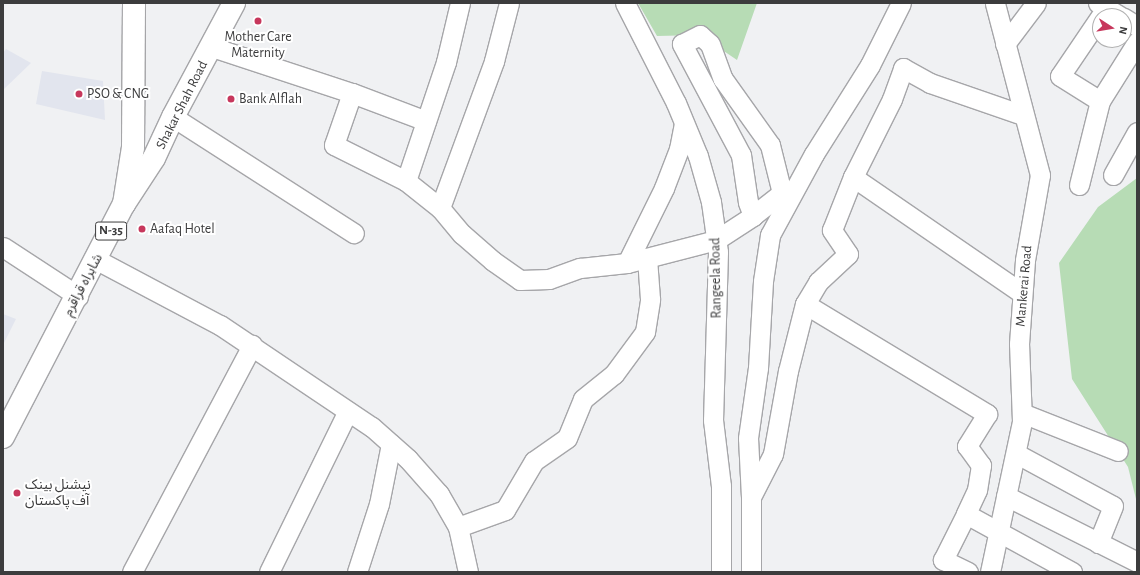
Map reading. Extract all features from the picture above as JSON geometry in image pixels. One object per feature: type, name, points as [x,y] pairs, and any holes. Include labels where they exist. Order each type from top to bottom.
[{"type":"main road","name":"شاہراہ قراقرم","points":[[3,437],[97,260],[124,204],[133,147],[134,3]]},
{"type":"main road","name":"Shakar Shah Road","points":[[124,204],[154,158],[173,117],[234,3]]},
{"type":"street","points":[[406,181],[446,62],[460,3]]},
{"type":"street","points":[[440,208],[494,61],[509,3]]},
{"type":"street","name":"Rangeela Road","points":[[625,3],[684,123],[698,156],[711,202],[716,240],[713,420],[721,486],[722,572]]},
{"type":"street","points":[[751,572],[751,497],[748,438],[758,368],[764,281],[770,235],[814,154],[870,65],[901,3]]},
{"type":"street","name":"Mankerai Road","points":[[990,572],[1006,496],[1017,454],[1022,413],[1019,344],[1024,260],[1040,175],[1023,115],[995,3]]},
{"type":"street","points":[[1005,44],[1036,3]]},
{"type":"street","points":[[1092,30],[1060,76],[1100,101]]},
{"type":"street","points":[[352,93],[334,145],[406,181],[440,208],[462,234],[493,261],[520,280],[549,279],[580,268],[627,264],[716,240],[753,216],[782,193],[770,145],[723,79],[710,44],[700,35],[682,44],[741,155],[748,202],[753,216]]},
{"type":"street","points":[[1079,185],[1100,101],[1137,42]]},
{"type":"street","points":[[212,46],[352,93],[426,121]]},
{"type":"street","points":[[751,497],[773,454],[788,371],[805,304],[818,282],[848,254],[832,230],[853,176],[892,99],[903,68],[930,83],[1023,115]]},
{"type":"street","points":[[173,117],[354,233]]},
{"type":"street","points":[[627,264],[664,188],[679,149],[684,123]]},
{"type":"street","points":[[1113,175],[1137,132]]},
{"type":"street","points":[[853,176],[1022,293]]},
{"type":"street","points":[[3,247],[78,296]]},
{"type":"street","points":[[458,527],[504,510],[534,461],[566,438],[583,399],[614,374],[645,332],[650,299],[647,258]]},
{"type":"street","points":[[97,260],[220,324],[348,411],[391,444],[408,459],[439,494],[458,527],[468,572]]},
{"type":"street","points":[[805,304],[987,414],[967,446],[981,465],[977,490],[938,566],[968,572]]},
{"type":"street","points":[[132,572],[252,345]]},
{"type":"street","points":[[269,572],[348,411]]},
{"type":"street","points":[[1022,413],[1118,451]]},
{"type":"street","points":[[357,572],[379,504],[391,444]]},
{"type":"street","points":[[1017,454],[1113,506],[1098,543]]},
{"type":"street","points":[[1006,496],[1137,562]]},
{"type":"street","points":[[966,514],[998,534],[1072,572]]},
{"type":"shaded area","points":[[6,49],[31,63],[3,90],[3,53]]},
{"type":"shaded area","points":[[42,71],[103,81],[105,120],[36,104]]},
{"type":"shaded area","points":[[3,314],[16,319],[3,345]]},
{"type":"green space","points":[[638,3],[757,3],[737,60],[700,35],[657,36]]},
{"type":"green space","points":[[1137,178],[1137,503],[1128,467],[1072,379],[1059,263],[1098,207]]},
{"type":"place","name":"Mother Care Maternity","points":[[258,21]]},
{"type":"place","name":"PSO & CNG","points":[[79,94]]},
{"type":"place","name":"Bank Alflah","points":[[231,99]]},
{"type":"place","name":"Aafaq Hotel","points":[[142,229]]},
{"type":"place","name":"نیشنل بینک آف پاکستان","points":[[17,493]]}]
